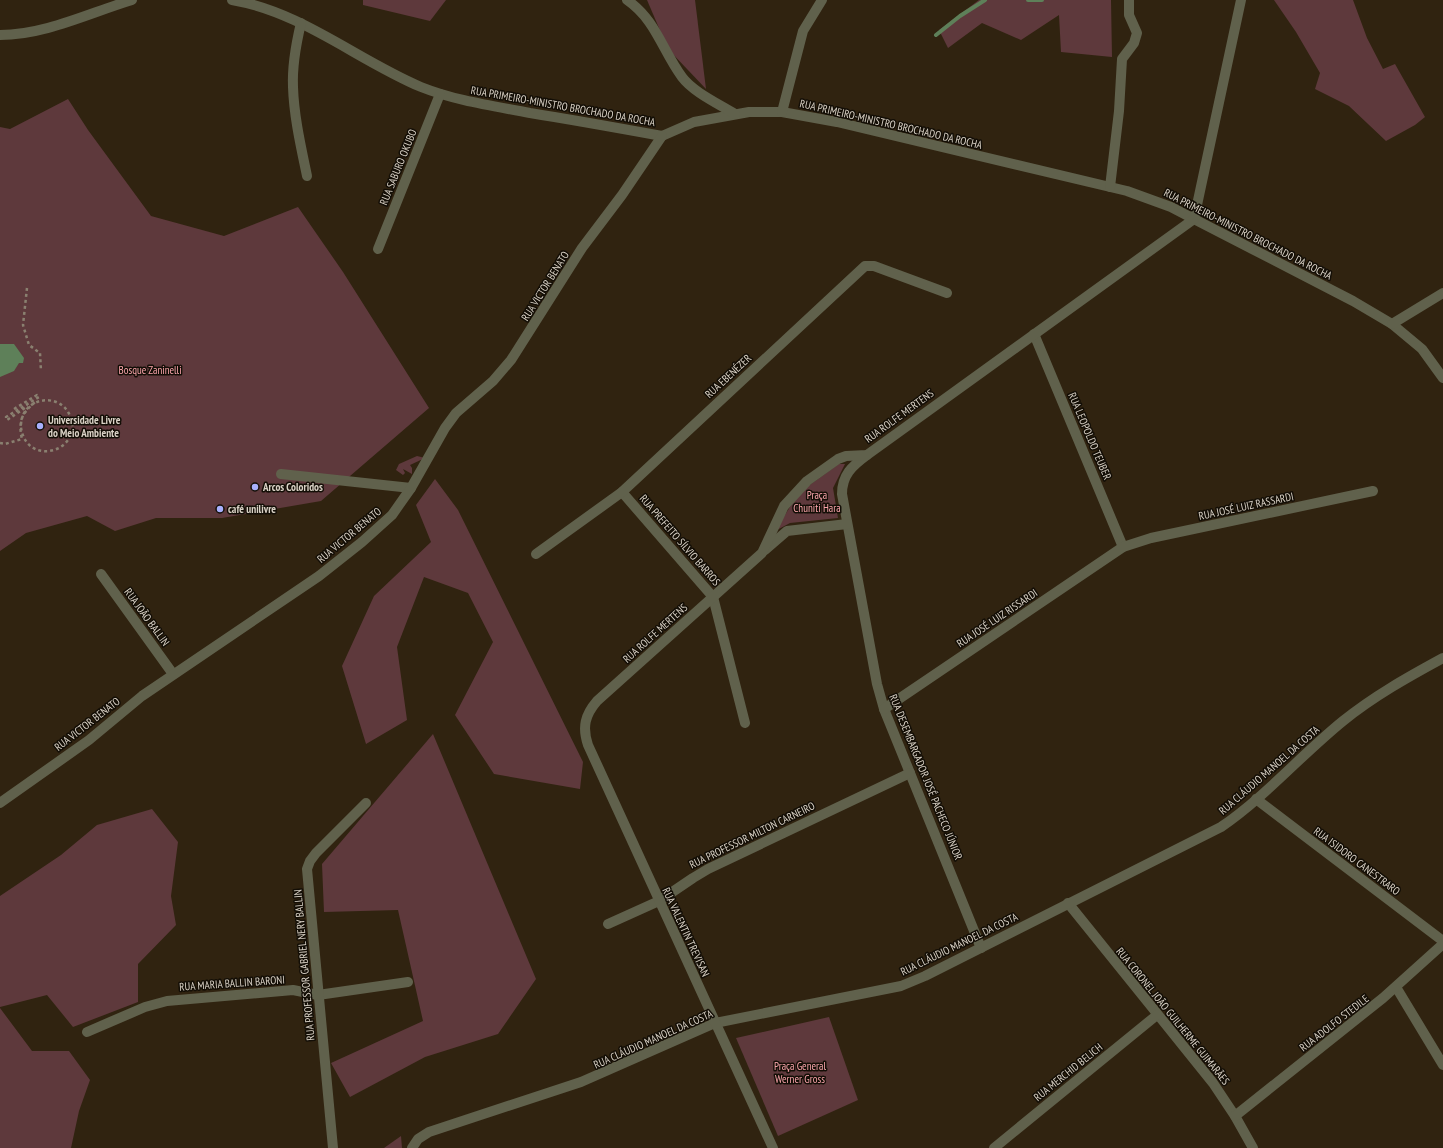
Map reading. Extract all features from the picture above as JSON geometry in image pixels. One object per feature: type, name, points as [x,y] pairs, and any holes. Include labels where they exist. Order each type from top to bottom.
[{"type":"street","points":[[0,35],[23,33],[41,29],[113,3],[132,0]]},
{"type":"street","name":"RUA PRIMEIRO-MINISTRO BROCHADO DA ROCHA","points":[[234,0],[265,9],[301,23],[402,78],[440,94],[486,105],[662,136],[685,125],[735,114],[749,112],[782,112],[837,122],[1110,186],[1148,198],[1194,219],[1353,301],[1392,324],[1422,349],[1443,378]]},
{"type":"street","points":[[627,0],[640,9],[651,22],[683,78],[707,98],[735,114]]},
{"type":"street","points":[[782,112],[803,31],[822,0]]},
{"type":"street","points":[[1110,186],[1119,111],[1122,59],[1134,43],[1137,33],[1129,15],[1129,0]]},
{"type":"street","points":[[1194,219],[1241,0]]},
{"type":"street","points":[[301,23],[294,61],[293,87],[307,176]]},
{"type":"street","name":"RUA SABURO OKUBO","points":[[378,249],[440,94]]},
{"type":"street","name":"RUA VICTOR BENATO","points":[[0,803],[89,740],[142,696],[269,611],[343,558],[392,514],[411,488],[456,413],[493,380],[511,360],[582,248],[622,195],[662,136]]},
{"type":"street","name":"RUA ROLFE MERTENS","points":[[584,724],[587,715],[597,701],[762,553],[784,506],[807,481],[830,463],[838,459],[850,455],[867,455],[1194,219]]},
{"type":"street","name":"RUA EBENÉZER","points":[[536,554],[622,492],[865,266],[874,266],[948,292]]},
{"type":"street","points":[[1392,324],[1443,293]]},
{"type":"street","name":"RUA LEOPOLDO TEUBER","points":[[1034,334],[1123,547]]},
{"type":"street","name":"RUA DESEMBARGADOR JOSÉ PACHECO JÚNIOR","points":[[867,455],[851,467],[843,480],[842,494],[877,684],[884,709],[981,948]]},
{"type":"street","points":[[281,474],[411,488]]},
{"type":"street","name":"RUA JOSÉ LUIZ RASSARDI","points":[[1123,547],[1151,538],[1374,491]]},
{"type":"street","name":"RUA PREFEITO SÍLVIO BARROS","points":[[622,492],[713,597],[745,723]]},
{"type":"street","points":[[762,553],[787,531],[847,524]]},
{"type":"street","name":"RUA JOSÉ LUIZ RISSARDI","points":[[884,709],[1123,547]]},
{"type":"street","name":"RUA JOÃO BALLIN","points":[[101,574],[173,674]]},
{"type":"street","name":"RUA CLÁUDIO MANOEL DA COSTA","points":[[412,1148],[418,1139],[429,1132],[582,1082],[715,1023],[901,986],[925,976],[1209,834],[1234,819],[1326,735],[1360,707],[1385,690],[1443,658]]},
{"type":"street","name":"RUA VALENTIN TREVISAN","points":[[584,724],[585,736],[588,745],[773,1148]]},
{"type":"street","name":"RUA PROFESSOR MILTON CARNEIRO","points":[[608,924],[659,901],[708,869],[910,773]]},
{"type":"street","name":"RUA ISIDORO CANESTRARO","points":[[1256,799],[1443,942]]},
{"type":"street","name":"RUA PROFESSOR GABRIEL NERY BALLIN","points":[[334,1148],[307,869],[310,861],[316,853],[366,803]]},
{"type":"street","name":"RUA CORONEL JOÃO GUILHERME GUIMARÃES","points":[[1068,904],[1213,1083],[1236,1116],[1253,1148]]},
{"type":"street","name":"RUA ADOLFO STEDILE","points":[[1236,1116],[1396,987],[1443,942]]},
{"type":"street","name":"RUA MARIA BALLIN BARONI","points":[[87,1032],[144,1007],[167,1000],[293,990],[318,995],[408,982]]},
{"type":"street","points":[[1396,987],[1443,1065]]},
{"type":"street","name":"RUA MERCHID BELICH","points":[[994,1148],[1157,1015]]},
{"type":"path","points":[[27,288],[23,325],[29,345],[40,353],[41,371]]},
{"type":"path","points":[[0,443],[5,444],[22,440],[19,428],[22,414],[31,406],[34,404],[46,400],[58,403],[67,410],[72,426],[71,434],[67,442],[61,448],[44,452],[35,449],[25,440],[21,428],[23,415],[28,410],[32,405],[36,401],[7,420],[6,417],[39,397],[38,395],[14,409]]},
{"type":"green space","points":[[363,0],[446,0],[430,21],[363,5]]},
{"type":"green space","points":[[647,0],[695,0],[706,89],[668,49]]},
{"type":"green space","points":[[979,0],[1111,0],[1112,57],[1061,52],[1059,15],[1021,40],[982,23],[948,48],[939,30]]},
{"type":"green space","points":[[1274,0],[1353,0],[1367,38],[1383,69],[1395,64],[1425,117],[1415,125],[1386,141],[1349,106],[1315,89],[1320,73],[1296,32]]},
{"type":"green space","name":"Bosque Zaninelli","points":[[68,99],[88,130],[151,216],[224,236],[298,207],[343,272],[429,408],[321,501],[222,518],[156,518],[115,531],[87,516],[26,533],[0,551],[0,127],[10,129]]},
{"type":"green space","points":[[417,456],[425,458],[410,465],[412,468],[412,474],[403,469],[405,473],[403,475],[396,470],[399,464]]},
{"type":"green space","name":"Praça Chuniti Hara","points":[[839,464],[845,464],[833,488],[838,518],[790,523],[775,531],[793,502],[804,489]]},
{"type":"green space","points":[[435,479],[458,510],[583,762],[580,789],[494,774],[455,715],[493,642],[468,593],[424,577],[397,647],[407,720],[366,744],[342,666],[374,596],[431,542],[416,505]]},
{"type":"green space","points":[[433,734],[536,979],[498,1034],[425,1057],[350,1097],[331,1063],[423,1021],[398,910],[324,912],[322,864]]},
{"type":"green space","points":[[152,809],[178,842],[171,896],[176,925],[138,964],[138,1002],[73,1027],[47,995],[0,1007],[0,896],[61,855],[97,825]]},
{"type":"green space","points":[[0,1008],[32,1051],[69,1051],[90,1080],[79,1111],[71,1148],[0,1148]]},
{"type":"green space","name":"Praça General Werner Gross","points":[[829,1017],[858,1100],[778,1136],[736,1038]]},
{"type":"green space","points":[[401,1136],[402,1148],[384,1148]]},
{"type":"shaded area","points":[[0,344],[14,344],[24,358],[23,363],[19,363],[14,371],[0,377]]},
{"type":"waterway","points":[[936,35],[960,16],[985,0]]},
{"type":"waterway","points":[[1028,0],[1042,0]]},
{"type":"place","name":"Universidade Livre do Meio Ambiente","points":[[40,426]]},
{"type":"place","name":"Arcos Coloridos","points":[[255,487]]},
{"type":"place","name":"café unilivre","points":[[220,509]]}]
